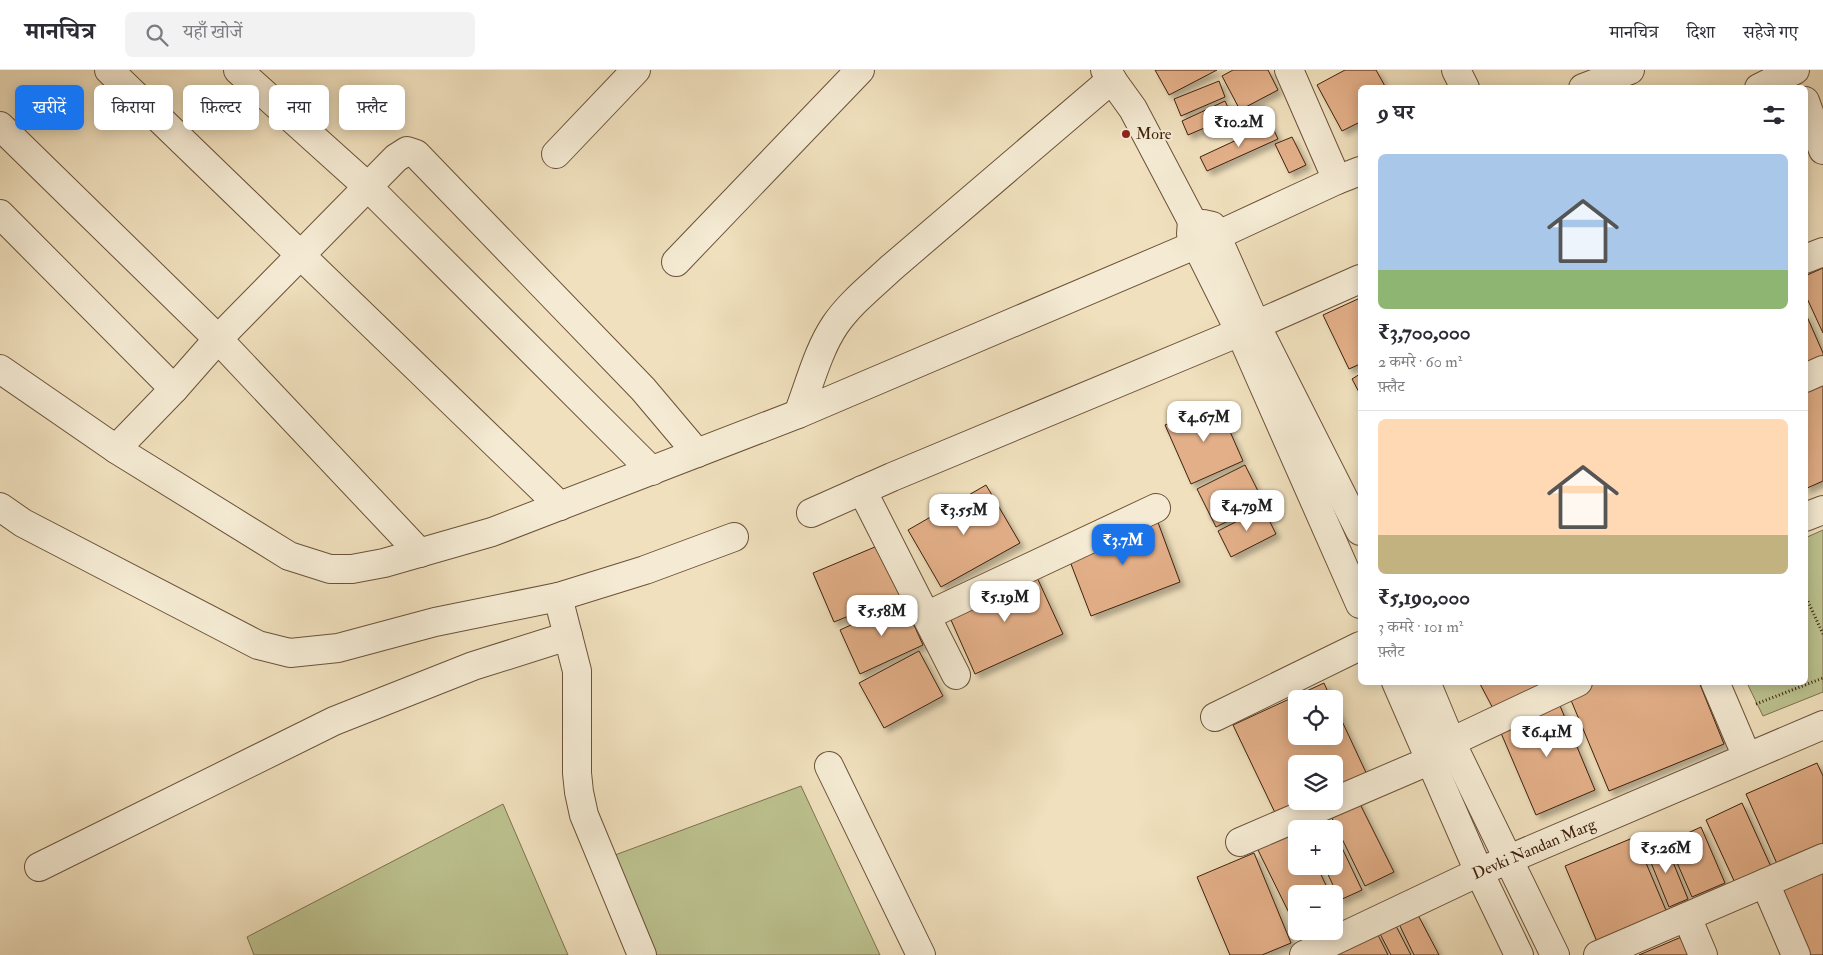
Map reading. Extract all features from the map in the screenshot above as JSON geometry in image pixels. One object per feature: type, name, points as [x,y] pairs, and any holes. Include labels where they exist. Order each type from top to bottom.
[{"type":"street","points":[[109,70],[560,506]]},
{"type":"street","points":[[238,70],[368,187],[652,470]]},
{"type":"street","points":[[556,154],[636,70]]},
{"type":"street","points":[[676,262],[860,70]]},
{"type":"street","points":[[0,368],[116,448],[289,556],[330,568],[352,568],[384,563],[492,532],[798,414],[1201,234],[1348,175],[1289,70]]},
{"type":"street","points":[[1456,70],[1464,85]]},
{"type":"street","points":[[1589,85],[1615,72]]},
{"type":"street","points":[[798,414],[822,351],[834,326],[858,298],[1108,74],[1133,108],[1201,234],[1248,328],[1358,527]]},
{"type":"street","points":[[1768,85],[1796,76]]},
{"type":"street","points":[[1808,109],[1823,150]]},
{"type":"street","points":[[0,126],[218,339],[420,553]]},
{"type":"street","points":[[116,448],[174,389],[218,339],[368,187],[407,151],[416,154],[642,389],[697,453]]},
{"type":"street","points":[[0,214],[174,389]]},
{"type":"street","points":[[1808,258],[1823,252]]},
{"type":"street","points":[[812,513],[862,490],[1358,280]]},
{"type":"street","points":[[1248,328],[1358,599]]},
{"type":"street","points":[[1808,377],[1823,370]]},
{"type":"street","points":[[862,490],[956,675]]},
{"type":"street","points":[[0,507],[23,523],[258,645],[290,653],[338,648],[435,622],[558,597],[645,570],[734,537]]},
{"type":"street","points":[[926,616],[1156,508]]},
{"type":"street","points":[[1808,516],[1823,510]]},
{"type":"street","points":[[558,597],[577,671],[577,773],[580,799],[584,815],[642,955]]},
{"type":"street","points":[[40,867],[334,721],[473,666],[568,636]]},
{"type":"street","points":[[1216,717],[1358,647]]},
{"type":"street","points":[[1397,685],[1479,872],[1519,955]]},
{"type":"street","points":[[1427,685],[1508,860],[1556,955]]},
{"type":"street","points":[[1452,742],[1572,685]]},
{"type":"street","points":[[1716,685],[1747,757]]},
{"type":"street","name":"Devki Nandan Marg","points":[[1304,955],[1479,872],[1823,725]]},
{"type":"street","points":[[1240,842],[1431,760]]},
{"type":"street","points":[[828,766],[921,955]]},
{"type":"street","points":[[1598,955],[1823,858]]},
{"type":"street","points":[[1765,883],[1796,955]]},
{"type":"street","points":[[1686,917],[1703,955]]},
{"type":"path","points":[[1808,602],[1823,634]]},
{"type":"path","points":[[1808,684],[1823,678]]},
{"type":"path","points":[[1752,697],[1756,705],[1806,685]]},
{"type":"green space","points":[[1823,530],[1823,692],[1763,716],[1748,685],[1808,685],[1808,537]]},
{"type":"green space","points":[[801,786],[880,955],[652,955],[615,855]]},
{"type":"green space","points":[[503,804],[568,955],[254,955],[247,937]]},
{"type":"building","points":[[1155,70],[1217,70],[1169,95]]},
{"type":"building","points":[[1233,70],[1268,70],[1278,90],[1240,110],[1222,76]]},
{"type":"building","points":[[1345,70],[1376,70],[1384,85],[1358,85],[1358,123],[1342,131],[1317,85]]},
{"type":"building","points":[[1219,81],[1225,97],[1181,116],[1174,99]]},
{"type":"building","points":[[1225,101],[1232,116],[1188,135],[1182,121]]},
{"type":"building","points":[[1271,124],[1278,139],[1207,171],[1200,157]]},
{"type":"building","points":[[1292,137],[1306,165],[1289,173],[1275,144]]},
{"type":"building","points":[[1823,268],[1823,333],[1808,300],[1808,275]]},
{"type":"building","points":[[1358,299],[1358,365],[1349,369],[1323,315]]},
{"type":"building","points":[[1808,319],[1823,353],[1823,363],[1808,365]]},
{"type":"building","points":[[1358,375],[1358,390],[1352,379]]},
{"type":"building","points":[[1823,378],[1823,481],[1808,488],[1808,384]]},
{"type":"building","points":[[1217,402],[1243,461],[1191,484],[1165,425]]},
{"type":"building","points":[[1245,465],[1264,503],[1216,527],[1197,489]]},
{"type":"building","points":[[986,485],[1020,543],[941,587],[908,530]]},
{"type":"building","points":[[1263,508],[1276,534],[1231,557],[1218,531]]},
{"type":"building","points":[[1156,517],[1180,582],[1091,616],[1066,551]]},
{"type":"building","points":[[882,544],[902,594],[834,622],[813,573]]},
{"type":"building","points":[[1034,571],[1063,634],[975,674],[947,611]]},
{"type":"building","points":[[903,601],[923,645],[860,674],[840,630]]},
{"type":"building","points":[[919,651],[943,696],[884,728],[859,683]]},
{"type":"building","points":[[1324,683],[1327,690],[1309,690]]},
{"type":"building","points":[[1481,685],[1554,685],[1497,716]]},
{"type":"building","points":[[1586,685],[1700,685],[1724,744],[1609,791],[1568,693]]},
{"type":"building","points":[[1288,700],[1288,745],[1343,745],[1343,723],[1369,779],[1343,791],[1343,755],[1288,755],[1288,810],[1302,810],[1279,821],[1233,725]]},
{"type":"building","points":[[1558,701],[1595,790],[1536,815],[1498,726]]},
{"type":"building","points":[[1817,763],[1823,776],[1823,846],[1778,866],[1746,794]]},
{"type":"building","points":[[1356,796],[1394,872],[1365,886],[1343,841],[1343,820],[1333,820],[1328,810],[1343,810],[1343,802]]},
{"type":"building","points":[[1742,803],[1772,869],[1736,885],[1706,820]]},
{"type":"building","points":[[1701,827],[1725,883],[1692,897],[1668,842]]},
{"type":"building","points":[[1288,833],[1288,875],[1321,875],[1326,885],[1288,885],[1288,911],[1257,848]]},
{"type":"building","points":[[1635,837],[1668,915],[1598,944],[1565,866]]},
{"type":"building","points":[[1664,840],[1688,899],[1669,907],[1645,848]]},
{"type":"building","points":[[1343,850],[1362,890],[1343,899],[1343,885],[1333,885],[1328,875],[1343,875]]},
{"type":"building","points":[[1254,853],[1288,936],[1288,940],[1291,943],[1262,955],[1230,955],[1197,877]]},
{"type":"building","points":[[1823,870],[1823,955],[1802,955],[1775,890]]},
{"type":"building","points":[[1418,915],[1439,955],[1414,955],[1399,924]]},
{"type":"building","points":[[1395,924],[1411,955],[1391,955],[1379,932]]},
{"type":"building","points":[[1377,933],[1388,955],[1331,955]]},
{"type":"building","points":[[1686,935],[1694,955],[1639,955]]},
{"type":"place","name":"More","points":[[1126,134]]}]
